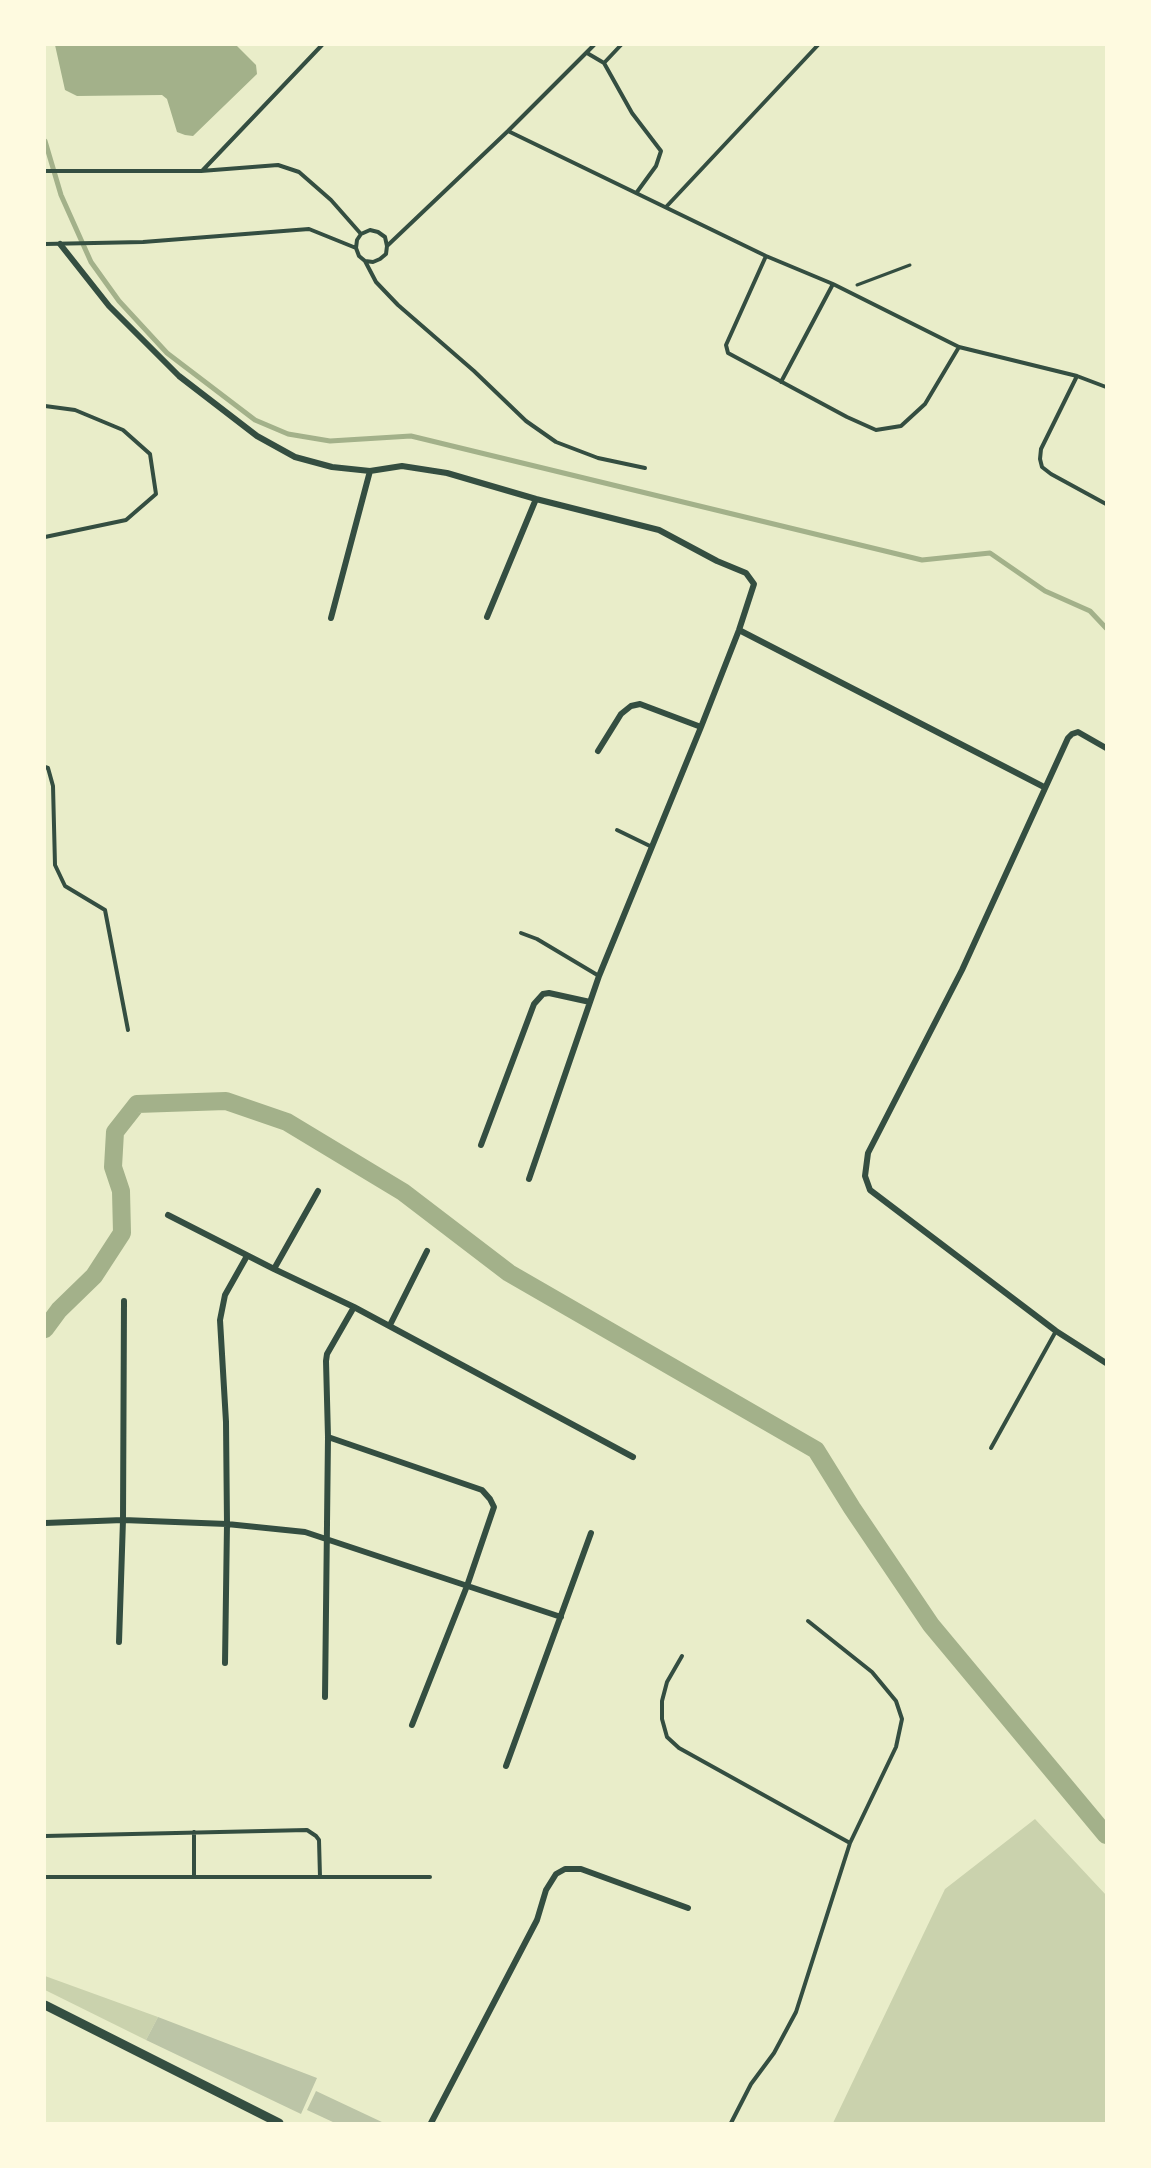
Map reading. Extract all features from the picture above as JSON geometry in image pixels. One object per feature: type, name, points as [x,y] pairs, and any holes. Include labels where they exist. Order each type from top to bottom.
[{"type":"street","points":[[60,243],[109,306],[179,375],[256,436],[295,457],[332,467],[370,471],[402,466],[447,473],[536,499],[659,530],[717,561],[746,573],[754,584],[739,630],[701,727],[599,976],[529,1179]]},
{"type":"street","points":[[330,618],[370,471]]},
{"type":"street","points":[[487,617],[536,499]]},
{"type":"street","points":[[739,630],[1044,787]]},
{"type":"street","points":[[598,751],[621,714],[631,706],[640,704],[701,727]]},
{"type":"street","points":[[1106,748],[1078,732],[1068,738],[962,970],[868,1153],[865,1176],[870,1190],[1056,1331],[1106,1363]]},
{"type":"street","points":[[481,1145],[534,1004],[543,994],[549,993],[590,1002]]},
{"type":"street","points":[[274,1269],[318,1191]]},
{"type":"street","points":[[168,1215],[354,1307],[633,1457]]},
{"type":"street","points":[[390,1326],[427,1251]]},
{"type":"street","points":[[225,1663],[226,1422],[220,1320],[225,1295],[248,1256]]},
{"type":"street","points":[[119,1642],[123,1520],[124,1301]]},
{"type":"street","points":[[325,1697],[327,1354],[354,1307]]},
{"type":"street","points":[[328,1437],[482,1490],[494,1507],[467,1586],[412,1725]]},
{"type":"street","points":[[45,1523],[123,1520],[227,1524],[304,1532],[561,1617]]},
{"type":"street","points":[[506,1766],[591,1533]]},
{"type":"street","points":[[431,2123],[537,1920],[546,1890],[556,1874],[565,1869],[581,1869],[688,1908]]},
{"type":"street","points":[[45,2005],[279,2123]]},
{"type":"lane","points":[[201,171],[322,45]]},
{"type":"lane","points":[[387,246],[594,45]]},
{"type":"lane","points":[[604,63],[621,45]]},
{"type":"lane","points":[[666,207],[818,45]]},
{"type":"lane","points":[[587,53],[604,63],[632,112],[660,151],[656,166],[637,192]]},
{"type":"lane","points":[[508,131],[766,256],[833,284],[959,347],[1077,376],[1106,387]]},
{"type":"lane","points":[[45,171],[201,171],[278,165],[299,172],[331,200],[361,234]]},
{"type":"lane","points":[[45,244],[143,242],[309,229],[356,248]]},
{"type":"lane","points":[[365,261],[373,262],[386,254],[385,237],[378,232],[370,230],[361,234],[356,248],[376,282],[398,305],[474,371],[526,422],[556,442],[588,454],[645,468]]},
{"type":"lane","points":[[766,256],[726,345],[728,353],[847,417],[876,430],[901,426],[925,404],[959,347]]},
{"type":"lane","points":[[781,382],[833,284]]},
{"type":"lane","points":[[1077,376],[1041,448],[1040,459],[1042,467],[1051,474],[1106,504]]},
{"type":"lane","points":[[1099,383],[1106,380]]},
{"type":"lane","points":[[45,406],[75,410],[123,430],[150,453],[156,494],[126,520],[45,537]]},
{"type":"lane","points":[[45,767],[48,768],[53,786],[55,865],[65,886],[105,909],[128,1029]]},
{"type":"lane","points":[[617,830],[652,847]]},
{"type":"lane","points":[[521,933],[537,939],[599,976]]},
{"type":"lane","points":[[991,1449],[1056,1331]]},
{"type":"lane","points":[[731,2123],[751,2084],[774,2053],[796,2012],[850,1843],[896,1747],[902,1719],[896,1701],[872,1672],[808,1621]]},
{"type":"lane","points":[[682,1656],[667,1682],[662,1701],[662,1719],[667,1737],[679,1748],[850,1843]]},
{"type":"lane","points":[[45,1836],[307,1830],[319,1840],[320,1877]]},
{"type":"lane","points":[[194,1832],[194,1877]]},
{"type":"lane","points":[[45,1877],[430,1877]]},
{"type":"path","points":[[844,290],[910,265]]},
{"type":"shaded area","points":[[55,45],[236,45],[256,65],[257,74],[193,136],[185,135],[177,132],[167,99],[162,95],[77,96],[65,90]]},
{"type":"shaded area","points":[[1035,1819],[1106,1895],[1106,2123],[833,2123],[945,1889]]},
{"type":"shaded area","points":[[45,1976],[158,2017],[146,2040],[45,1990]]},
{"type":"building","points":[[158,2017],[317,2078],[301,2114],[146,2040]]},
{"type":"building","points":[[316,2091],[384,2123],[335,2123],[307,2110]]},
{"type":"waterway","points":[[45,141],[61,195],[91,262],[119,301],[167,353],[255,420],[288,434],[330,441],[411,436],[922,560],[990,553],[1045,591],[1090,611],[1106,628]]},
{"type":"waterway","points":[[45,1329],[59,1310],[94,1276],[122,1233],[121,1191],[113,1167],[115,1132],[137,1104],[226,1101],[287,1122],[403,1192],[509,1273],[816,1450],[931,1625],[1106,1835]]}]
